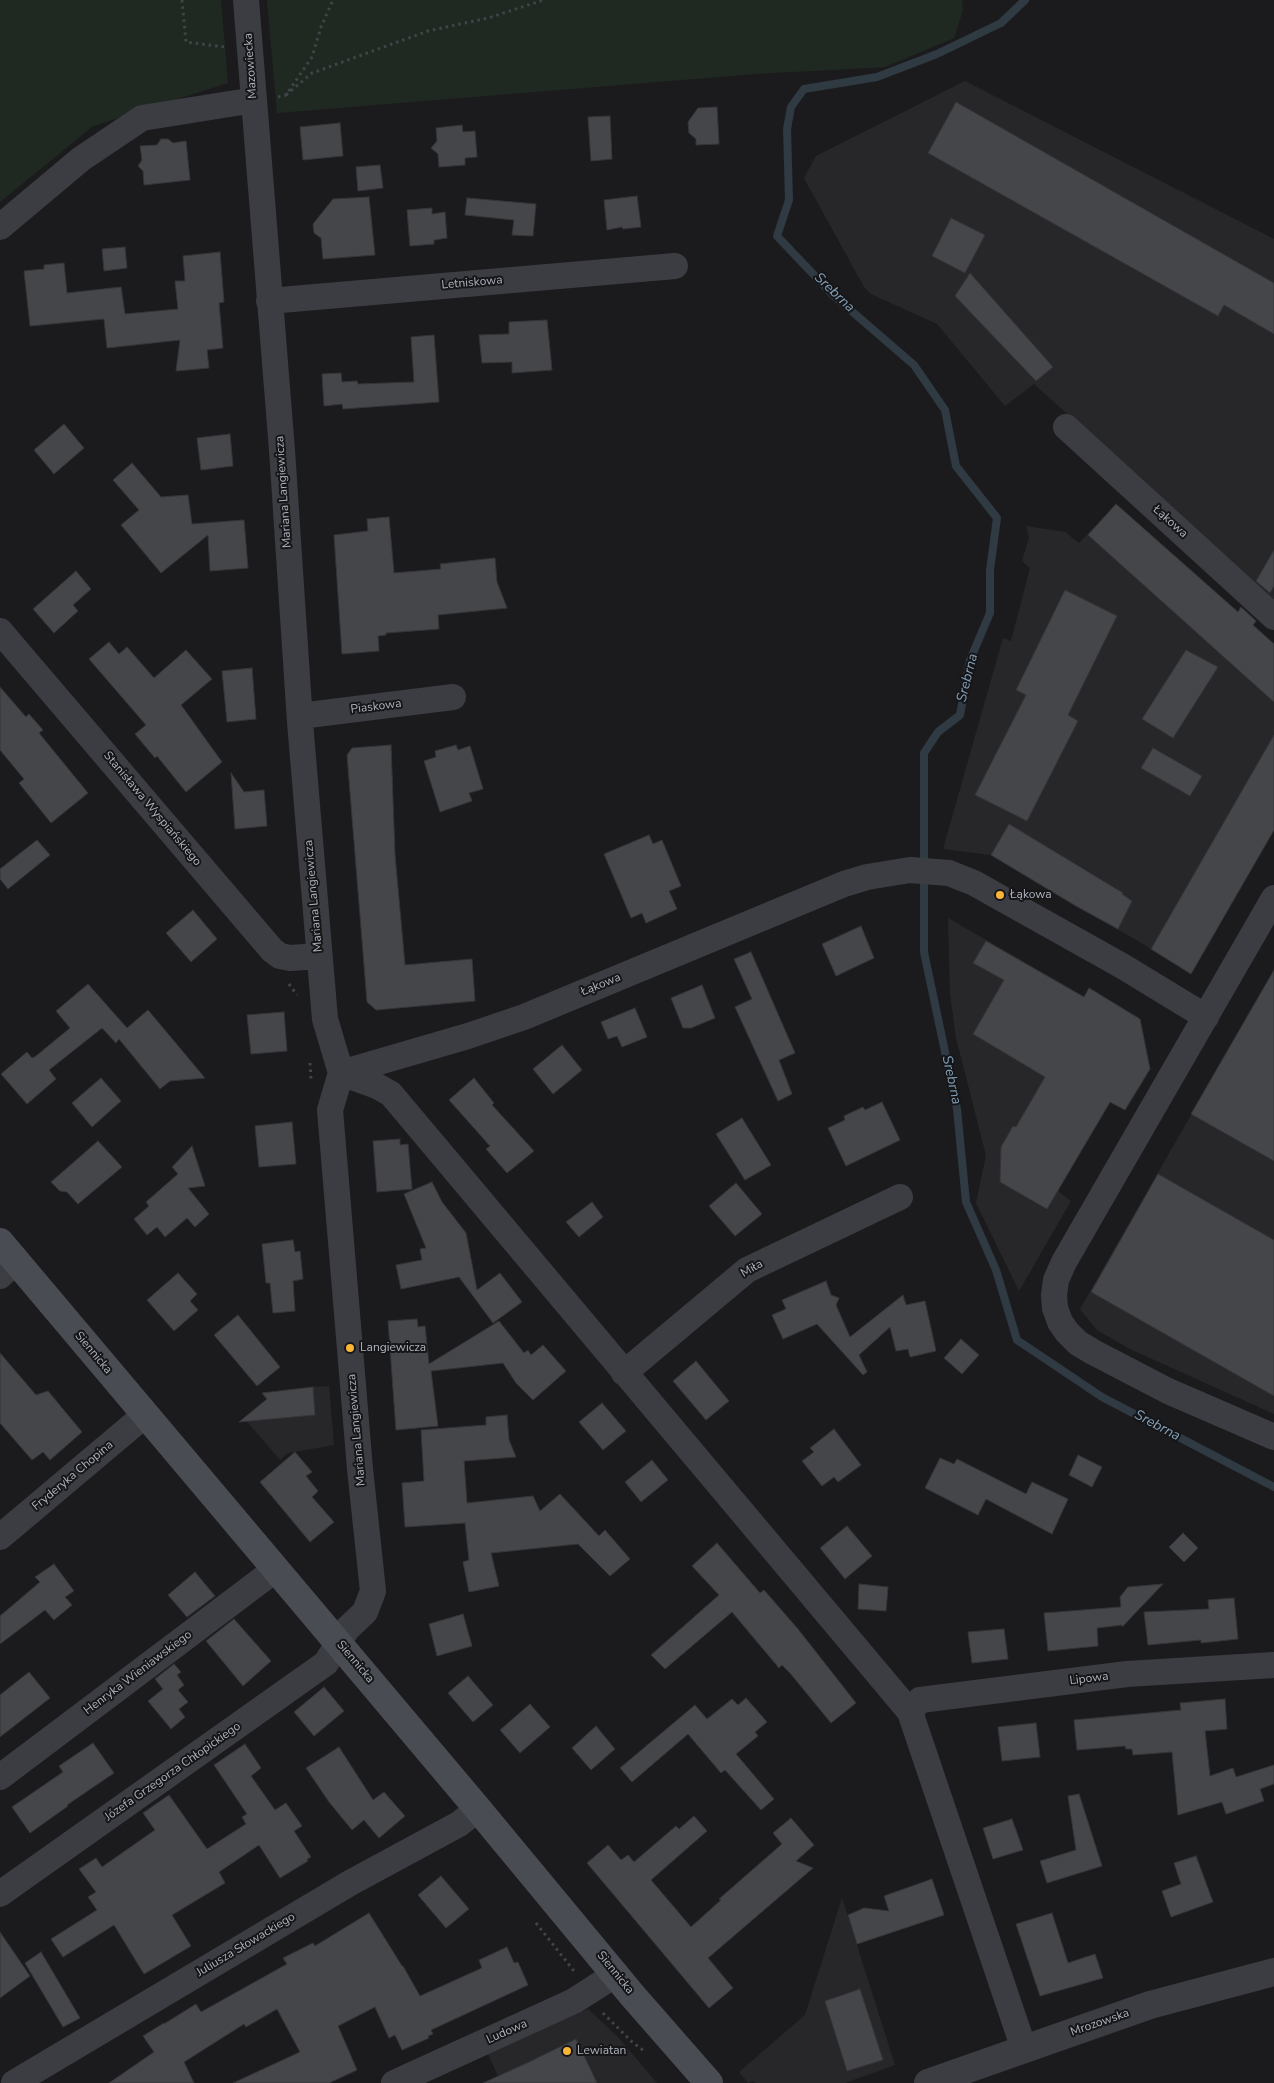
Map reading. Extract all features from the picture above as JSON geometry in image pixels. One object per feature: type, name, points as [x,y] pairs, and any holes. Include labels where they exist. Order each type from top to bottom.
[{"type":"main road","name":"Siennicka","points":[[5,1260],[146,1414],[709,2083]]},
{"type":"street","name":"Mazowiecka","points":[[246,0],[256,133]]},
{"type":"street","points":[[0,227],[82,159],[142,118],[242,102],[253,102]]},
{"type":"street","name":"Mariana Langiewicza","points":[[256,133],[324,1019],[328,1038],[341,1072],[330,1110],[373,1591],[365,1612],[347,1629],[339,1644]]},
{"type":"street","name":"Letniskowa","points":[[269,301],[675,266]]},
{"type":"street","name":"Łąkowa","points":[[1066,427],[1274,618]]},
{"type":"street","name":"Stanisława Wyspiańskiego","points":[[0,631],[272,950],[280,956],[290,958],[319,956]]},
{"type":"street","name":"Piaskowa","points":[[300,716],[453,697]]},
{"type":"street","name":"Łąkowa","points":[[341,1072],[468,1036],[524,1017],[844,884],[888,872],[916,870],[949,873],[1000,895],[1206,1017]]},
{"type":"street","points":[[1274,898],[1064,1262],[1056,1280],[1054,1295],[1055,1308],[1060,1322],[1078,1343],[1128,1372],[1274,1437]]},
{"type":"street","points":[[341,1072],[378,1086],[390,1094],[910,1712],[1024,2049]]},
{"type":"street","name":"Miła","points":[[624,1373],[747,1270],[900,1197]]},
{"type":"street","name":"Fryderyka Chopina","points":[[0,1537],[146,1414]]},
{"type":"street","name":"Henryka Wieniawskiego","points":[[0,1777],[276,1569]]},
{"type":"street","name":"Józefa Grzegorza Chłopickiego","points":[[0,1894],[326,1663],[339,1644]]},
{"type":"street","name":"Lipowa","points":[[910,1712],[920,1700],[1128,1674],[1274,1665]]},
{"type":"street","name":"Juliusza Słowackiego","points":[[14,2083],[350,1883],[459,1824],[478,1809]]},
{"type":"street","name":"Mrozowska","points":[[928,2083],[1150,2005],[1274,1972]]},
{"type":"street","name":"Ludowa","points":[[394,2083],[574,2001],[616,1974]]},
{"type":"path","points":[[182,0],[186,42],[249,50]]},
{"type":"path","points":[[286,95],[312,57],[321,27],[333,0]]},
{"type":"path","points":[[253,102],[272,100],[286,95],[312,72],[428,31],[488,18],[544,0]]},
{"type":"path","points":[[599,2008],[608,2020],[643,2051]]},
{"type":"shaded area","points":[[0,0],[221,0],[228,83],[93,126],[0,202]]},
{"type":"shaded area","points":[[267,0],[962,0],[963,10],[954,38],[885,67],[755,74],[277,113]]},
{"type":"shaded area","points":[[965,81],[1274,239],[1274,600],[1034,384],[1005,406],[937,324],[871,294],[864,287],[804,178],[816,156]]},
{"type":"shaded area","points":[[1116,504],[1274,644],[1274,830],[1191,974],[991,855],[943,849],[1003,638],[1011,641],[1030,568],[1022,561],[1029,538],[1026,526],[1065,532],[1079,543]]},
{"type":"shaded area","points":[[948,918],[1071,989],[1070,992],[1083,999],[1089,988],[1140,1019],[1145,1045],[1137,1041],[1130,1070],[1144,1079],[1125,1110],[1110,1103],[1058,1191],[1071,1201],[1019,1291],[976,1203],[986,1155],[956,1038],[950,994]]},
{"type":"shaded area","points":[[1274,970],[1274,1414],[1130,1349],[1097,1330],[1080,1309]]},
{"type":"shaded area","points":[[329,1386],[334,1445],[288,1453],[280,1460],[244,1418],[313,1387]]},
{"type":"shaded area","points":[[842,1898],[895,2065],[845,2083],[755,2083],[753,2081],[748,2083],[739,2072],[805,2015]]},
{"type":"shaded area","points":[[588,2009],[618,2037],[657,2083],[501,2083],[488,2054]]},
{"type":"building","points":[[956,102],[1274,283],[1274,334],[1224,305],[1218,316],[928,153]]},
{"type":"building","points":[[717,107],[719,144],[696,145],[696,139],[689,133],[688,122],[698,108]]},
{"type":"building","points":[[610,116],[612,159],[591,161],[588,117]]},
{"type":"building","points":[[340,123],[343,156],[303,160],[300,127]]},
{"type":"building","points":[[462,125],[463,132],[475,131],[477,157],[465,158],[465,165],[439,167],[438,154],[431,148],[437,141],[436,128]]},
{"type":"building","points":[[161,139],[168,139],[173,143],[186,141],[190,180],[144,185],[143,171],[138,166],[142,160],[140,146],[157,145]]},
{"type":"building","points":[[380,165],[383,188],[358,191],[356,167]]},
{"type":"building","points":[[637,196],[641,227],[623,229],[622,227],[607,230],[604,200]]},
{"type":"building","points":[[369,197],[375,255],[323,259],[321,238],[314,233],[313,224],[333,199]]},
{"type":"building","points":[[467,198],[536,204],[533,236],[512,235],[514,220],[465,215]]},
{"type":"building","points":[[432,208],[432,214],[445,212],[447,238],[434,240],[434,244],[410,246],[407,210]]},
{"type":"building","points":[[951,218],[985,235],[965,273],[932,256]]},
{"type":"building","points":[[125,247],[127,268],[104,271],[102,249]]},
{"type":"building","points":[[220,252],[224,302],[219,303],[223,348],[207,350],[209,368],[176,371],[180,340],[107,348],[104,319],[30,326],[24,271],[44,269],[44,265],[64,263],[67,293],[121,287],[125,314],[178,309],[175,281],[185,281],[183,256]]},
{"type":"building","points":[[970,273],[1053,367],[1036,381],[955,296]]},
{"type":"building","points":[[547,320],[552,370],[512,373],[512,362],[482,363],[479,335],[509,334],[509,322]]},
{"type":"building","points":[[434,335],[439,402],[343,409],[342,404],[324,406],[322,374],[341,373],[342,382],[357,381],[358,384],[414,382],[411,337]]},
{"type":"building","points":[[64,424],[84,448],[54,474],[34,450]]},
{"type":"building","points":[[230,434],[233,466],[201,470],[197,438]]},
{"type":"building","points":[[132,463],[161,497],[188,495],[192,524],[244,520],[248,568],[210,571],[208,535],[161,573],[121,525],[139,510],[113,480]]},
{"type":"building","points":[[1116,504],[1238,612],[1241,607],[1256,621],[1253,625],[1274,644],[1274,702],[1088,535]]},
{"type":"building","points":[[389,517],[394,573],[441,569],[440,564],[495,558],[497,582],[507,608],[438,615],[439,629],[386,633],[386,635],[378,636],[379,651],[342,654],[334,535],[368,531],[367,519]]},
{"type":"building","points":[[1274,550],[1274,586],[1270,593],[1256,581]]},
{"type":"building","points":[[76,571],[91,589],[73,605],[78,611],[54,633],[33,609]]},
{"type":"building","points":[[1065,590],[1117,616],[1068,715],[1078,721],[1027,821],[975,795],[1026,695],[1016,690]]},
{"type":"building","points":[[109,642],[119,654],[127,647],[154,678],[186,650],[212,679],[181,705],[222,762],[186,792],[157,756],[155,758],[135,734],[146,725],[89,659]]},
{"type":"building","points":[[1186,650],[1218,667],[1173,738],[1142,719]]},
{"type":"building","points":[[252,668],[256,719],[227,722],[222,671]]},
{"type":"building","points":[[0,687],[26,717],[29,714],[43,730],[39,733],[88,793],[51,823],[19,783],[24,779],[0,750]]},
{"type":"building","points":[[1274,735],[1274,830],[1191,974],[1151,949]]},
{"type":"building","points":[[391,745],[395,855],[405,965],[472,959],[475,1001],[376,1010],[367,1002],[347,755],[352,748]]},
{"type":"building","points":[[456,745],[458,750],[470,746],[483,789],[469,793],[472,801],[440,812],[424,761],[436,757],[435,751]]},
{"type":"building","points":[[1153,748],[1202,776],[1190,796],[1141,768]]},
{"type":"building","points":[[231,773],[244,792],[264,790],[267,826],[235,829]]},
{"type":"building","points":[[1009,824],[1123,893],[1132,901],[1118,929],[991,855]]},
{"type":"building","points":[[649,835],[653,844],[662,840],[681,886],[669,891],[677,909],[646,923],[642,913],[631,918],[604,854]]},
{"type":"building","points":[[37,840],[50,855],[8,889],[0,879],[0,869]]},
{"type":"building","points":[[193,910],[217,939],[191,962],[166,933]]},
{"type":"building","points":[[861,926],[874,958],[836,976],[822,944]]},
{"type":"building","points":[[986,941],[1084,997],[1089,988],[1140,1019],[1150,1069],[1125,1110],[1110,1102],[1047,1209],[1000,1182],[1001,1147],[1013,1126],[1016,1127],[1045,1077],[973,1034],[1004,980],[973,963]]},
{"type":"building","points":[[751,952],[795,1053],[779,1060],[792,1094],[778,1101],[735,1007],[752,999],[734,959]]},
{"type":"building","points":[[1274,970],[1274,1161],[1191,1114]]},
{"type":"building","points":[[88,984],[127,1028],[148,1010],[205,1078],[170,1081],[160,1089],[119,1039],[116,1043],[102,1028],[49,1070],[56,1079],[27,1104],[1,1074],[27,1052],[32,1058],[36,1056],[70,1028],[56,1011]]},
{"type":"building","points":[[702,985],[715,1018],[691,1028],[683,1028],[671,998]]},
{"type":"building","points":[[635,1008],[647,1037],[622,1047],[617,1036],[608,1039],[601,1022]]},
{"type":"building","points":[[284,1012],[287,1051],[251,1054],[247,1015]]},
{"type":"building","points":[[562,1045],[582,1070],[553,1094],[533,1069]]},
{"type":"building","points":[[101,1078],[121,1101],[92,1127],[72,1103]]},
{"type":"building","points":[[474,1078],[494,1103],[492,1105],[534,1151],[507,1173],[486,1149],[490,1146],[449,1100]]},
{"type":"building","points":[[882,1102],[900,1140],[846,1166],[828,1128],[845,1120],[844,1116],[863,1107],[865,1110]]},
{"type":"building","points":[[742,1118],[771,1165],[745,1180],[716,1134]]},
{"type":"building","points":[[292,1122],[296,1164],[259,1167],[255,1126]]},
{"type":"building","points":[[400,1139],[400,1145],[408,1144],[412,1189],[377,1192],[373,1141]]},
{"type":"building","points":[[98,1141],[122,1167],[78,1204],[67,1192],[60,1191],[51,1182]]},
{"type":"building","points":[[192,1146],[205,1186],[188,1188],[209,1214],[195,1227],[187,1218],[165,1237],[157,1227],[147,1235],[134,1219],[149,1206],[146,1202],[178,1174],[172,1167]]},
{"type":"building","points":[[1158,1174],[1274,1240],[1274,1396],[1091,1292]]},
{"type":"building","points":[[432,1182],[442,1202],[466,1233],[477,1290],[500,1273],[522,1302],[493,1323],[459,1277],[401,1289],[396,1265],[422,1260],[420,1249],[426,1248],[404,1194]]},
{"type":"building","points":[[736,1183],[762,1214],[735,1236],[709,1206]]},
{"type":"building","points":[[592,1202],[603,1217],[579,1237],[566,1222]]},
{"type":"building","points":[[293,1240],[295,1252],[300,1251],[303,1279],[293,1281],[295,1311],[273,1313],[270,1283],[266,1283],[262,1244]]},
{"type":"building","points":[[178,1273],[197,1294],[190,1301],[198,1310],[174,1331],[147,1300]]},
{"type":"building","points":[[826,1281],[831,1295],[839,1298],[836,1305],[850,1337],[903,1295],[906,1305],[925,1301],[936,1351],[910,1357],[908,1349],[896,1351],[890,1327],[859,1355],[867,1372],[863,1375],[817,1324],[783,1339],[772,1315],[786,1309],[782,1300]]},
{"type":"building","points":[[238,1315],[280,1367],[257,1386],[214,1335]]},
{"type":"building","points":[[417,1319],[418,1327],[425,1326],[429,1364],[499,1321],[524,1353],[528,1350],[531,1355],[543,1345],[566,1371],[533,1400],[516,1383],[503,1363],[431,1371],[438,1426],[396,1430],[388,1321]]},
{"type":"building","points":[[961,1339],[979,1355],[962,1374],[944,1358]]},
{"type":"building","points":[[0,1353],[36,1395],[48,1391],[82,1432],[50,1460],[43,1452],[32,1460],[0,1423]]},
{"type":"building","points":[[696,1361],[729,1401],[706,1420],[673,1381]]},
{"type":"building","points":[[313,1387],[315,1415],[239,1422],[267,1399],[262,1393]]},
{"type":"building","points":[[602,1403],[626,1431],[603,1450],[579,1422]]},
{"type":"building","points":[[507,1415],[509,1440],[516,1457],[464,1461],[467,1503],[533,1496],[540,1511],[560,1494],[599,1536],[605,1530],[630,1559],[610,1576],[578,1544],[491,1553],[499,1586],[469,1592],[463,1562],[469,1560],[465,1523],[405,1527],[402,1483],[424,1481],[421,1430],[486,1425],[486,1417]]},
{"type":"building","points":[[834,1429],[861,1465],[838,1482],[834,1477],[822,1486],[802,1461],[814,1452],[810,1448]]},
{"type":"building","points":[[295,1452],[312,1472],[306,1476],[318,1491],[312,1497],[334,1522],[310,1542],[260,1482]]},
{"type":"building","points":[[1078,1455],[1102,1467],[1092,1487],[1069,1475]]},
{"type":"building","points":[[940,1458],[954,1464],[957,1459],[1026,1494],[1032,1482],[1068,1499],[1052,1534],[986,1499],[978,1515],[925,1488]]},
{"type":"building","points":[[652,1460],[668,1480],[641,1502],[625,1482]]},
{"type":"building","points":[[847,1526],[872,1556],[845,1579],[820,1548]]},
{"type":"building","points":[[1183,1533],[1198,1548],[1184,1562],[1169,1547]]},
{"type":"building","points":[[717,1543],[760,1593],[764,1590],[798,1629],[856,1703],[831,1723],[790,1673],[782,1665],[779,1668],[732,1612],[665,1669],[651,1655],[719,1595],[692,1566]]},
{"type":"building","points":[[54,1564],[74,1591],[65,1597],[72,1605],[54,1620],[45,1610],[0,1644],[0,1616],[40,1582],[35,1577]]},
{"type":"building","points":[[195,1572],[215,1596],[187,1617],[168,1595]]},
{"type":"building","points":[[859,1584],[888,1587],[886,1611],[858,1609]]},
{"type":"building","points":[[1163,1584],[1122,1627],[1122,1625],[1097,1628],[1098,1646],[1048,1651],[1044,1613],[1121,1607],[1120,1597],[1128,1587]]},
{"type":"building","points":[[1234,1598],[1238,1639],[1201,1643],[1201,1640],[1148,1645],[1144,1612],[1209,1609],[1208,1600]]},
{"type":"building","points":[[463,1614],[472,1646],[437,1656],[429,1624]]},
{"type":"building","points":[[234,1619],[271,1661],[243,1686],[206,1641]]},
{"type":"building","points":[[1004,1629],[1008,1659],[972,1663],[968,1632]]},
{"type":"building","points":[[174,1664],[181,1672],[177,1675],[184,1685],[178,1690],[188,1702],[179,1709],[185,1717],[171,1729],[148,1701],[163,1689],[155,1679]]},
{"type":"building","points":[[29,1672],[50,1698],[0,1737],[0,1695]]},
{"type":"building","points":[[468,1676],[493,1705],[473,1722],[448,1693]]},
{"type":"building","points":[[324,1687],[344,1711],[314,1736],[294,1712]]},
{"type":"building","points":[[746,1698],[767,1722],[755,1732],[758,1736],[736,1754],[774,1799],[761,1810],[725,1770],[721,1773],[688,1734],[632,1782],[620,1768],[695,1705],[707,1719],[732,1699],[738,1705]]},
{"type":"building","points":[[1225,1699],[1227,1729],[1205,1731],[1210,1776],[1233,1768],[1236,1777],[1274,1765],[1274,1784],[1260,1789],[1264,1801],[1226,1814],[1222,1802],[1178,1815],[1172,1752],[1133,1755],[1132,1749],[1126,1749],[1125,1746],[1077,1750],[1074,1720],[1181,1710],[1180,1703]]},
{"type":"building","points":[[530,1704],[550,1727],[520,1753],[500,1730]]},
{"type":"building","points":[[1036,1723],[1040,1757],[1002,1761],[998,1727]]},
{"type":"building","points":[[596,1726],[615,1749],[591,1770],[572,1748]]},
{"type":"building","points":[[93,1743],[114,1773],[30,1833],[12,1807],[63,1772],[59,1766]]},
{"type":"building","points":[[245,1744],[261,1768],[251,1776],[275,1810],[286,1803],[302,1826],[294,1831],[311,1857],[307,1859],[308,1861],[280,1878],[259,1845],[219,1872],[225,1883],[172,1915],[191,1946],[144,1974],[114,1925],[63,1957],[51,1939],[97,1910],[88,1897],[96,1892],[79,1869],[96,1858],[102,1867],[155,1830],[143,1813],[169,1795],[207,1849],[246,1824],[242,1817],[247,1814],[214,1765]]},
{"type":"building","points":[[339,1747],[373,1800],[384,1792],[405,1816],[379,1838],[364,1820],[352,1830],[329,1802],[306,1768]]},
{"type":"building","points":[[1079,1794],[1102,1866],[1047,1883],[1040,1861],[1076,1850],[1068,1796]]},
{"type":"building","points":[[694,1816],[707,1831],[651,1880],[691,1927],[721,1900],[719,1899],[782,1844],[773,1833],[791,1818],[814,1845],[796,1861],[813,1868],[708,1958],[733,1988],[709,2008],[587,1863],[608,1845],[621,1860],[628,1855],[634,1862],[676,1826],[679,1829]]},
{"type":"building","points":[[1012,1819],[1023,1850],[993,1859],[983,1828]]},
{"type":"building","points":[[1196,1856],[1213,1902],[1171,1917],[1162,1891],[1181,1884],[1174,1863]]},
{"type":"building","points":[[441,1876],[469,1909],[446,1928],[418,1895]]},
{"type":"building","points":[[932,1879],[944,1915],[857,1944],[848,1915],[864,1908],[889,1911],[884,1896]]},
{"type":"building","points":[[369,1913],[420,1996],[482,1968],[479,1960],[507,1947],[514,1963],[518,1962],[528,1985],[431,2030],[433,2034],[428,2036],[429,2038],[402,2050],[395,2035],[389,2038],[375,2007],[338,2026],[357,2070],[329,2083],[233,2083],[300,2052],[277,2009],[246,2027],[244,2024],[184,2062],[194,2083],[109,2083],[154,2052],[143,2036],[196,2004],[201,2012],[287,1964],[283,1958],[313,1943],[315,1946]]},
{"type":"building","points":[[1052,1913],[1068,1963],[1095,1954],[1103,1978],[1040,1996],[1016,1924]]},
{"type":"building","points":[[0,1932],[30,1976],[0,1998]]},
{"type":"building","points":[[41,1952],[80,2018],[63,2027],[25,1963]]},
{"type":"building","points":[[860,1989],[883,2060],[847,2071],[825,2001]]},
{"type":"building","name":"Lewiatan","points":[[576,2039],[597,2083],[483,2083],[529,2062]]},
{"type":"waterway","name":"Srebrna","points":[[1025,0],[1001,23],[937,54],[877,77],[804,89],[791,107],[787,129],[789,200],[777,236],[833,295],[914,365],[945,410],[956,466],[997,518],[990,570],[990,613],[970,660],[960,715],[938,732],[924,753],[924,952],[957,1109],[966,1202],[996,1270],[1017,1340],[1102,1397],[1274,1487]]},
{"type":"place","name":"Łąkowa","points":[[1000,895]]},
{"type":"place","name":"Langiewicza","points":[[350,1348]]},
{"type":"place","name":"Lewiatan","points":[[567,2051]]}]
